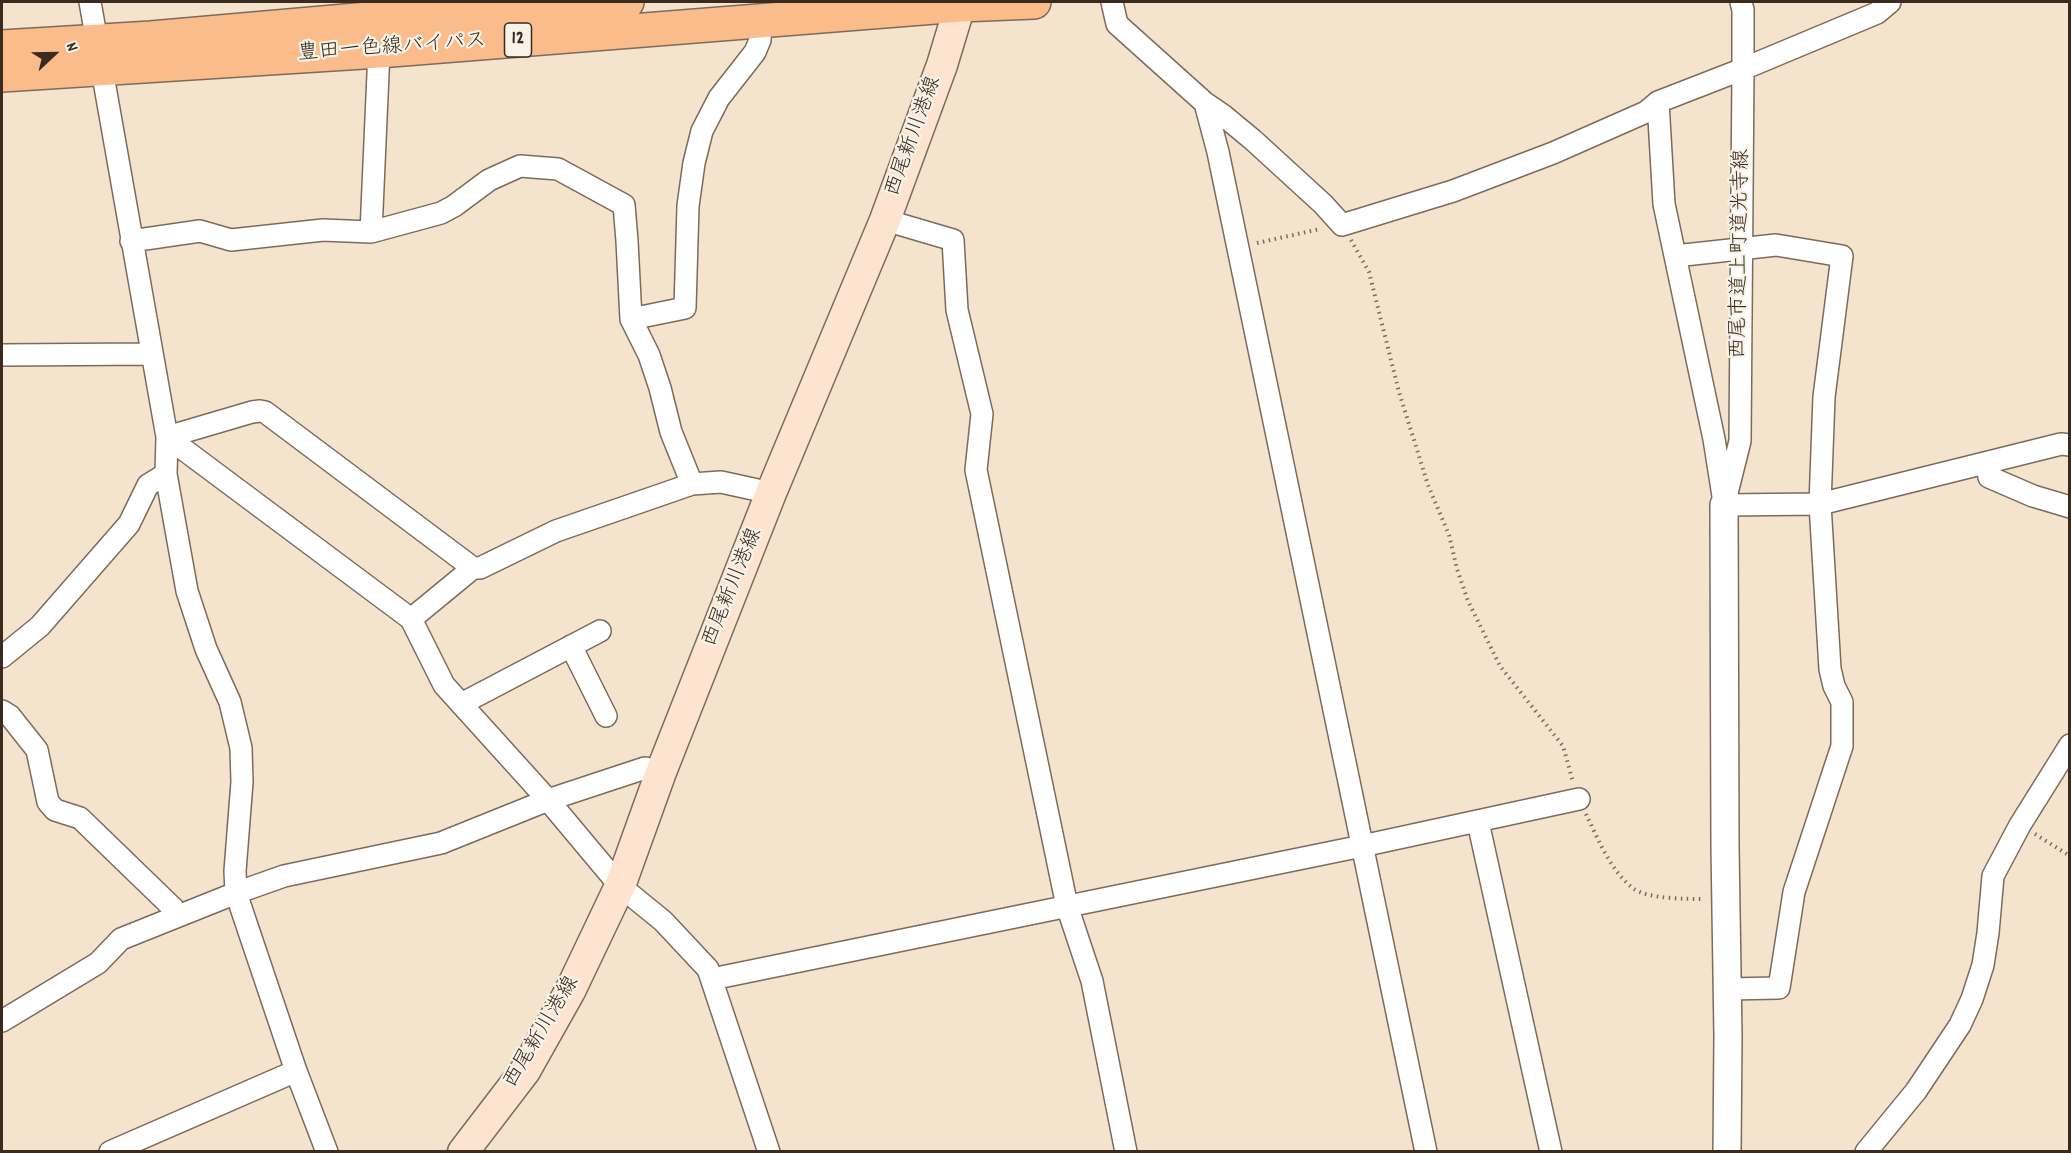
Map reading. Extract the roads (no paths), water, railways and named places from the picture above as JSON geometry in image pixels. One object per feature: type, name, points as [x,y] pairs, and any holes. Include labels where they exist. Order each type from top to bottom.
[{"type":"main road","name":"豊田一色線バイパス","points":[[2,75],[98,55],[380,10],[627,2]]},
{"type":"main road","name":"豊田一色線バイパス","points":[[2,47],[98,55],[379,51],[960,3],[1034,2]]},
{"type":"main road","name":"西尾新川港線","points":[[463,1152],[525,1071],[570,991],[620,886],[661,772],[771,493],[885,220],[942,65],[960,3]]},
{"type":"street","points":[[90,2],[166,437],[166,474],[187,591],[206,649],[230,702],[241,748],[242,782],[235,871],[236,893],[296,1071],[327,1152]]},
{"type":"street","points":[[1112,2],[1117,24],[1205,103],[1253,140],[1323,204],[1342,225],[1453,190],[1553,153],[1646,112],[1658,102],[1876,13],[1890,2]]},
{"type":"street","name":"西尾市道上町道光寺線","points":[[1724,506],[1740,441],[1743,69],[1741,2]]},
{"type":"street","points":[[631,319],[685,308],[688,206],[694,163],[702,131],[719,98],[755,52],[760,40],[761,21]]},
{"type":"street","points":[[371,232],[379,51]]},
{"type":"street","points":[[1658,102],[1664,204],[1714,439],[1724,506],[1727,1152]]},
{"type":"street","points":[[1205,103],[1218,152],[1426,1152]]},
{"type":"street","points":[[131,241],[200,231],[231,240],[323,230],[371,232],[441,213],[489,180],[520,166],[558,169],[624,205],[631,319],[649,355],[671,432],[692,484]]},
{"type":"street","points":[[885,220],[953,240],[957,310],[982,414],[976,470],[1068,906],[1092,981],[1126,1152]]},
{"type":"street","points":[[1675,256],[1776,245],[1842,256],[1824,397],[1820,504],[1830,669],[1834,686],[1842,702],[1842,746],[1794,892],[1779,988],[1727,989]]},
{"type":"street","points":[[2,355],[152,354]]},
{"type":"street","points":[[166,437],[252,412],[265,412],[473,568],[480,568],[556,531],[692,484],[722,482],[771,493]]},
{"type":"street","points":[[166,437],[411,619],[444,686],[548,800],[620,886],[663,921],[708,969],[769,1152]]},
{"type":"street","points":[[1724,506],[1820,504],[2061,444],[2070,444]]},
{"type":"street","points":[[1986,463],[1989,477],[2033,496],[2070,507]]},
{"type":"street","points":[[2,657],[47,618],[129,524],[147,485],[166,474]]},
{"type":"street","points":[[411,619],[473,568]]},
{"type":"street","points":[[461,704],[600,631]]},
{"type":"street","points":[[570,646],[606,716]]},
{"type":"street","points":[[2,711],[10,716],[37,750],[48,802],[55,810],[81,818],[173,908],[178,916]]},
{"type":"street","points":[[1866,1152],[1916,1090],[1959,1025],[1972,999],[1983,965],[1993,876],[2020,825],[2070,745]]},
{"type":"street","points":[[2,1021],[98,963],[121,939],[236,893],[284,876],[441,843],[548,800],[645,768],[661,772]]},
{"type":"street","points":[[712,979],[1478,822],[1579,799]]},
{"type":"street","points":[[1478,822],[1551,1152]]},
{"type":"street","points":[[111,1152],[296,1071]]}]
